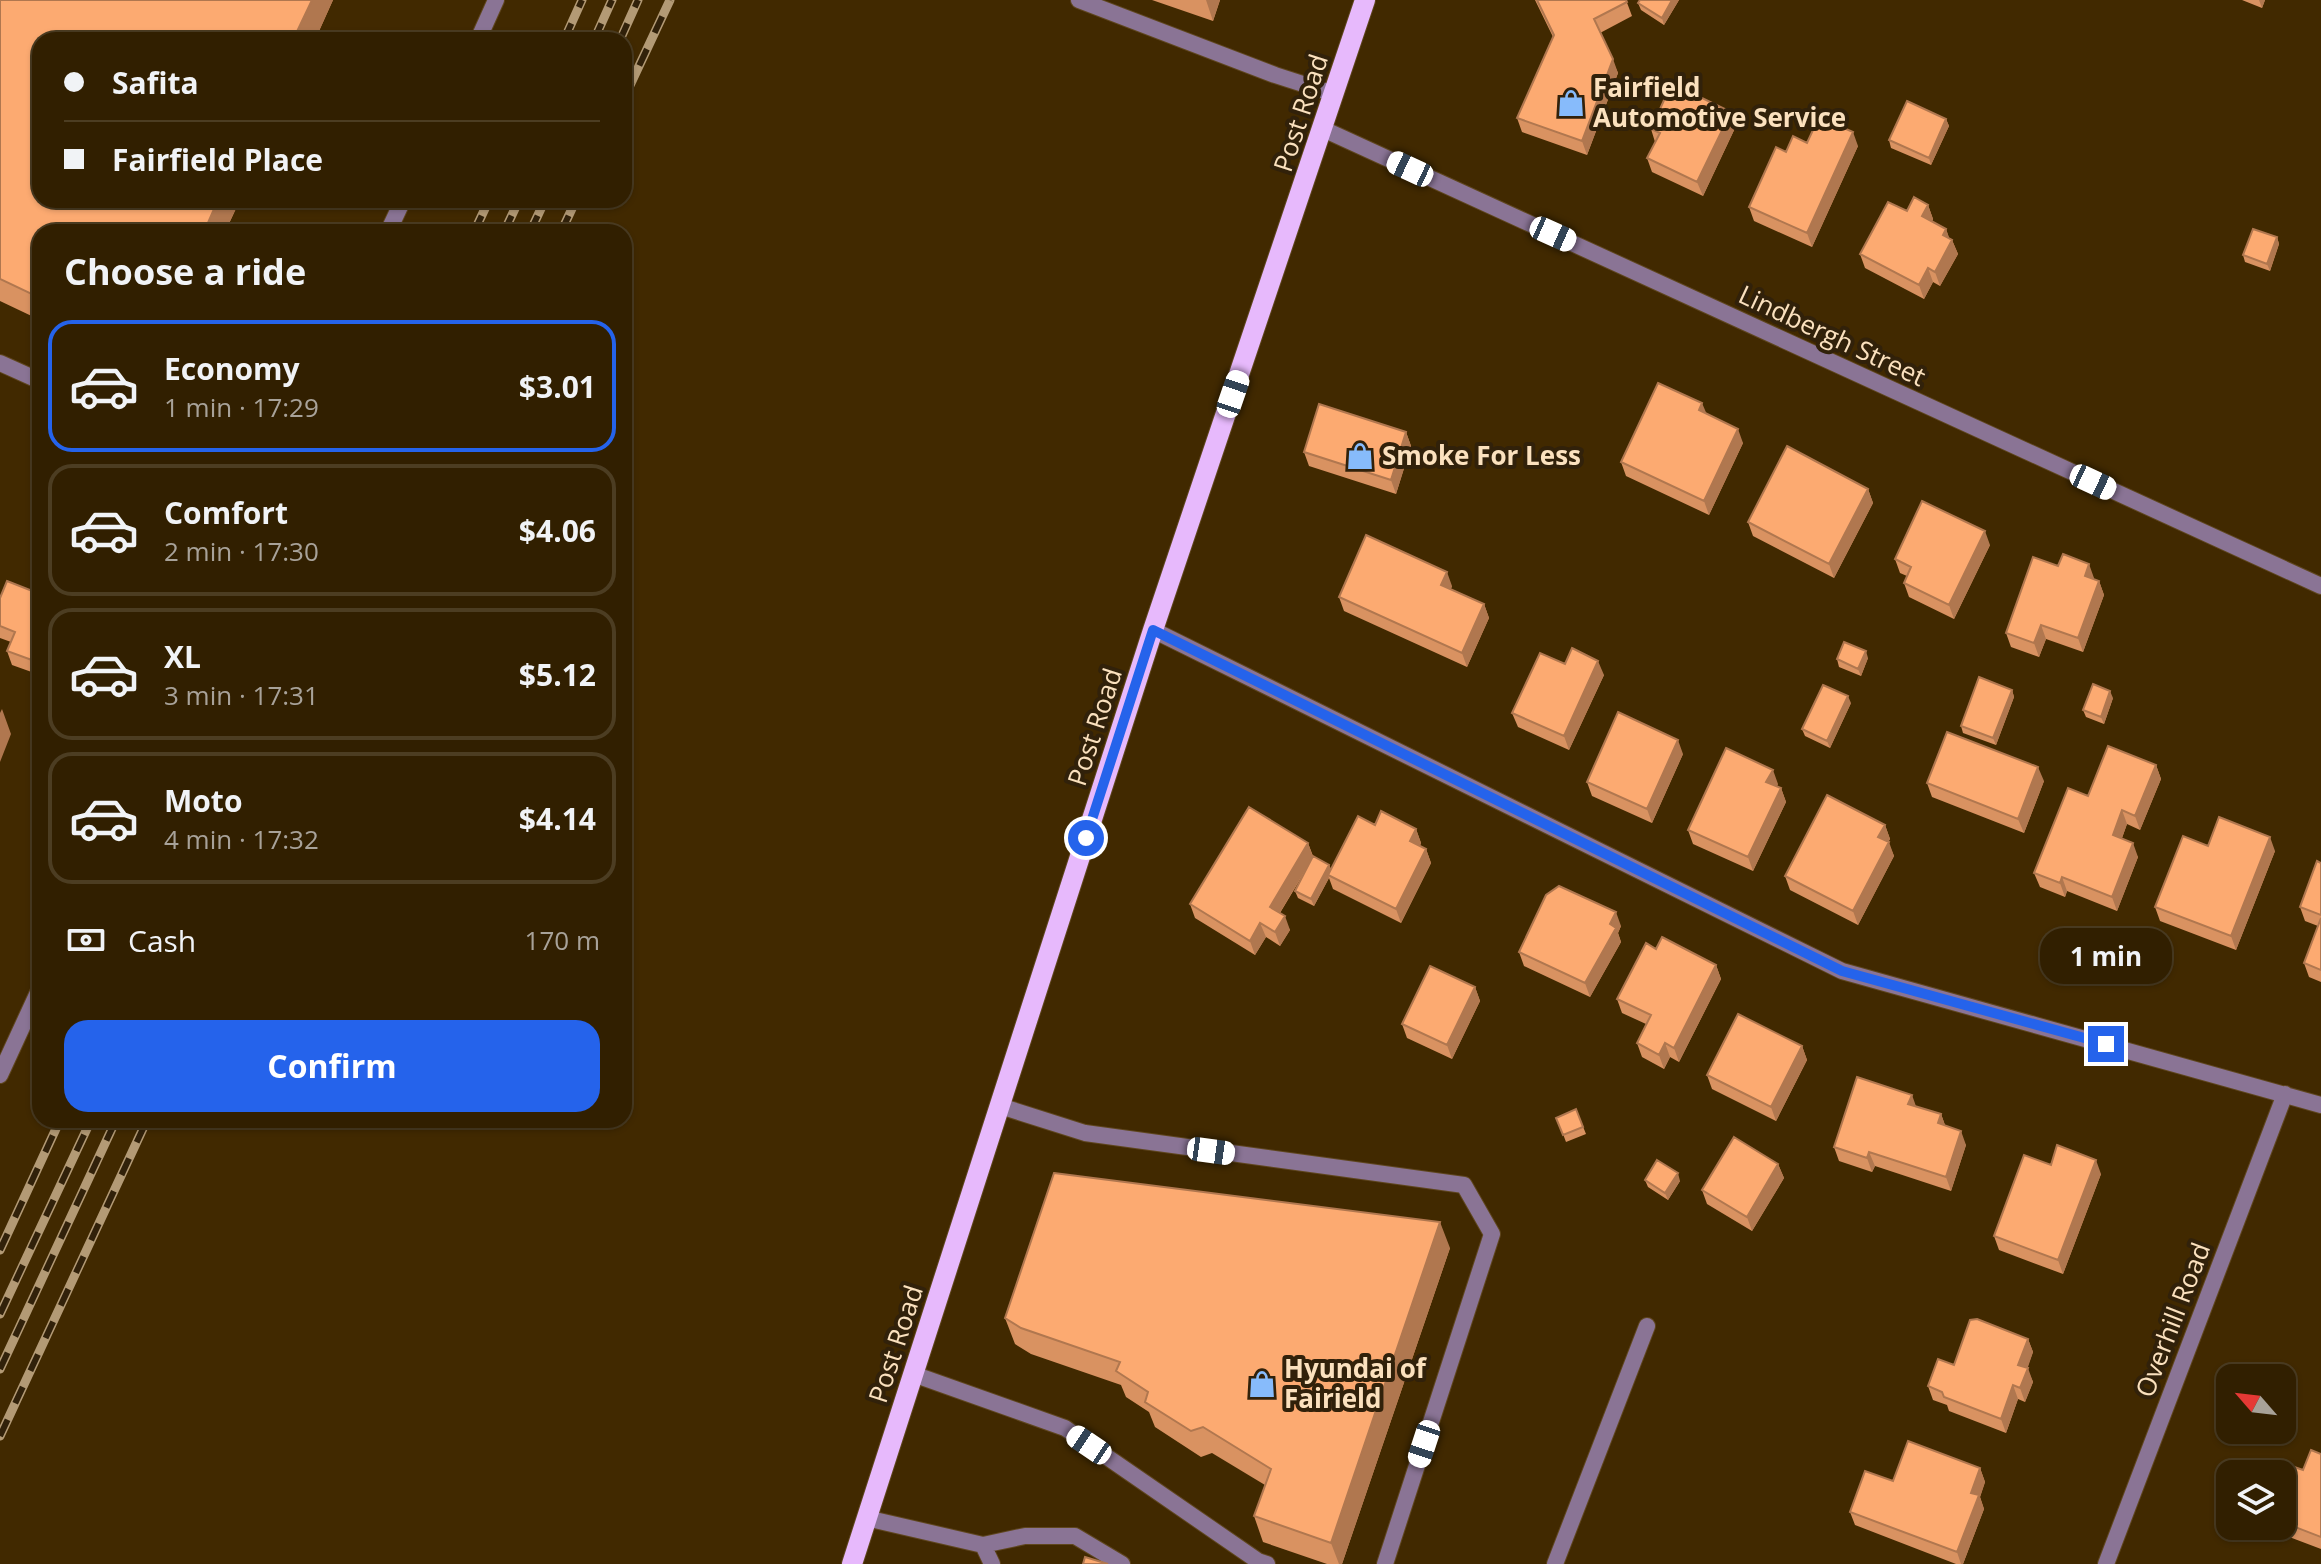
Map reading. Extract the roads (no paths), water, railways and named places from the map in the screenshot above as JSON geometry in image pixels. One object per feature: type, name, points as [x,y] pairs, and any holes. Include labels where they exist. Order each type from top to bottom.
[{"type":"main road","name":"Post Road","points":[[852,1564],[1153,630],[1365,0]]},
{"type":"street","points":[[482,32],[496,0]]},
{"type":"street","points":[[1079,0],[1275,75],[1334,94]]},
{"type":"street","name":"Lindbergh Street","points":[[1323,129],[2321,586]]},
{"type":"street","points":[[0,363],[32,377]]},
{"type":"street","points":[[1153,630],[1842,971],[2321,1105]]},
{"type":"street","points":[[0,1075],[32,1005]]},
{"type":"street","name":"Overhill Road","points":[[2106,1564],[2285,1094]]},
{"type":"street","points":[[1000,1106],[1085,1133],[1464,1185],[1492,1234],[1385,1564]]},
{"type":"street","points":[[1555,1564],[1647,1326]]},
{"type":"street","points":[[913,1374],[1065,1428],[1258,1561],[1267,1564]]},
{"type":"street","points":[[866,1518],[983,1545],[1025,1536],[1075,1536],[1122,1564]]},
{"type":"street","points":[[983,1545],[992,1564]]},
{"type":"railway","points":[[568,32],[582,0]]},
{"type":"railway","points":[[598,32],[612,0]]},
{"type":"railway","points":[[624,32],[638,0]]},
{"type":"railway","points":[[632,81],[670,0]]},
{"type":"railway","points":[[478,224],[485,208]]},
{"type":"railway","points":[[508,224],[515,208]]},
{"type":"railway","points":[[534,224],[541,208]]},
{"type":"railway","points":[[565,224],[572,208]]},
{"type":"railway","points":[[0,1250],[56,1128]]},
{"type":"railway","points":[[0,1314],[87,1128]]},
{"type":"railway","points":[[0,1369],[112,1128]]},
{"type":"railway","points":[[0,1436],[143,1128]]},
{"type":"place","name":"Fairfield Automotive Service","points":[[1571,103]]},
{"type":"place","name":"Smoke For Less","points":[[1360,456]]},
{"type":"place","name":"Hyundai of Fairield","points":[[1262,1384]]}]
